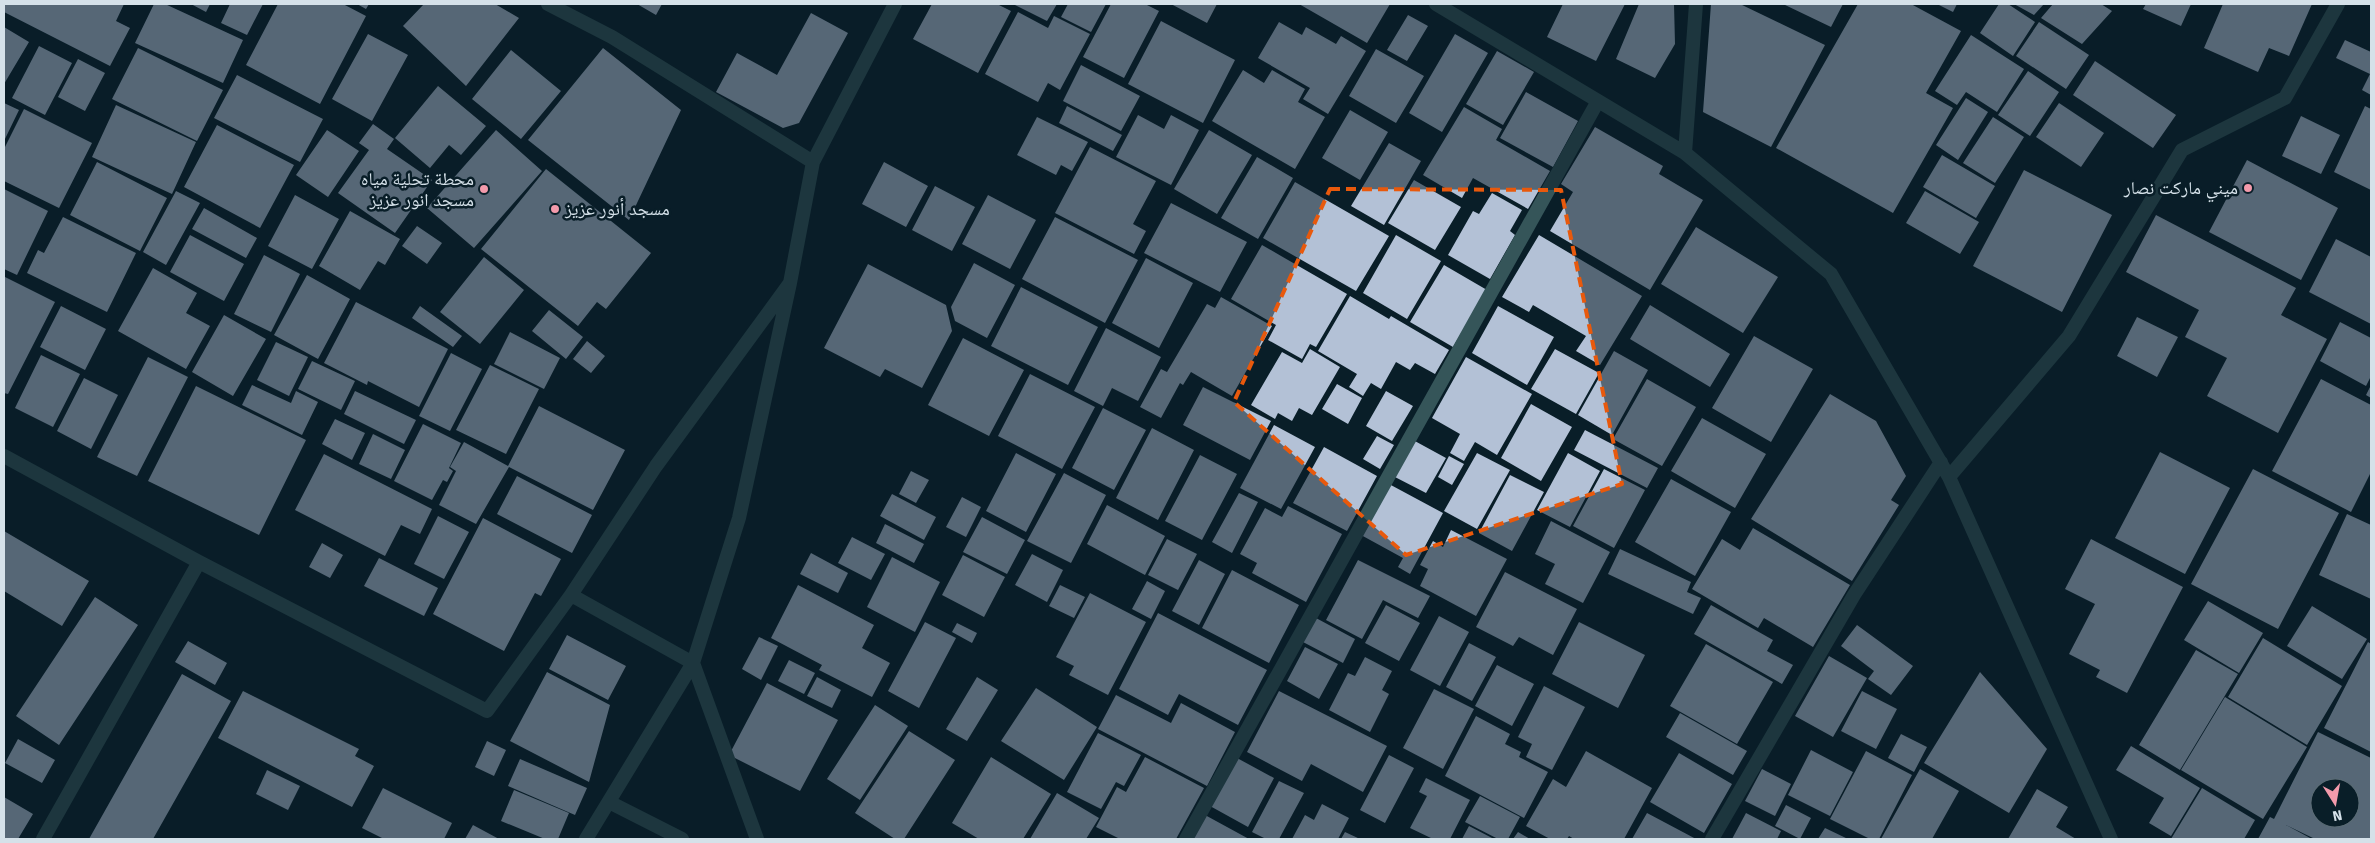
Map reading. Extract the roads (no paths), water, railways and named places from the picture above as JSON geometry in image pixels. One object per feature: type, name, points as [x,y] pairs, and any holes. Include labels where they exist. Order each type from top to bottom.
[{"type":"street","points":[[548,4],[612,37],[813,162]]},
{"type":"street","points":[[586,839],[693,663],[739,518],[790,283],[813,162],[895,4]]},
{"type":"street","points":[[1436,4],[1685,153],[1831,274],[1950,477],[2111,839]]},
{"type":"street","points":[[1685,153],[1696,4]]},
{"type":"street","points":[[1950,477],[2069,336],[2182,150],[2285,98],[2338,4]]},
{"type":"street","points":[[1186,839],[1598,101]]},
{"type":"street","points":[[4,456],[199,562],[488,711],[572,595],[656,466],[790,283]]},
{"type":"street","points":[[1712,839],[1854,596],[1940,462]]},
{"type":"street","points":[[43,839],[199,562]]},
{"type":"street","points":[[572,595],[693,663],[757,839]]},
{"type":"street","points":[[609,802],[682,839]]},
{"type":"place","name":"ميني ماركت نصار","points":[[2248,188]]},
{"type":"place","name":"محطة تحلية مياه مسجد انور عزيز","points":[[484,189]]},
{"type":"place","name":"مسجد أنور عزيز","points":[[555,209]]}]
